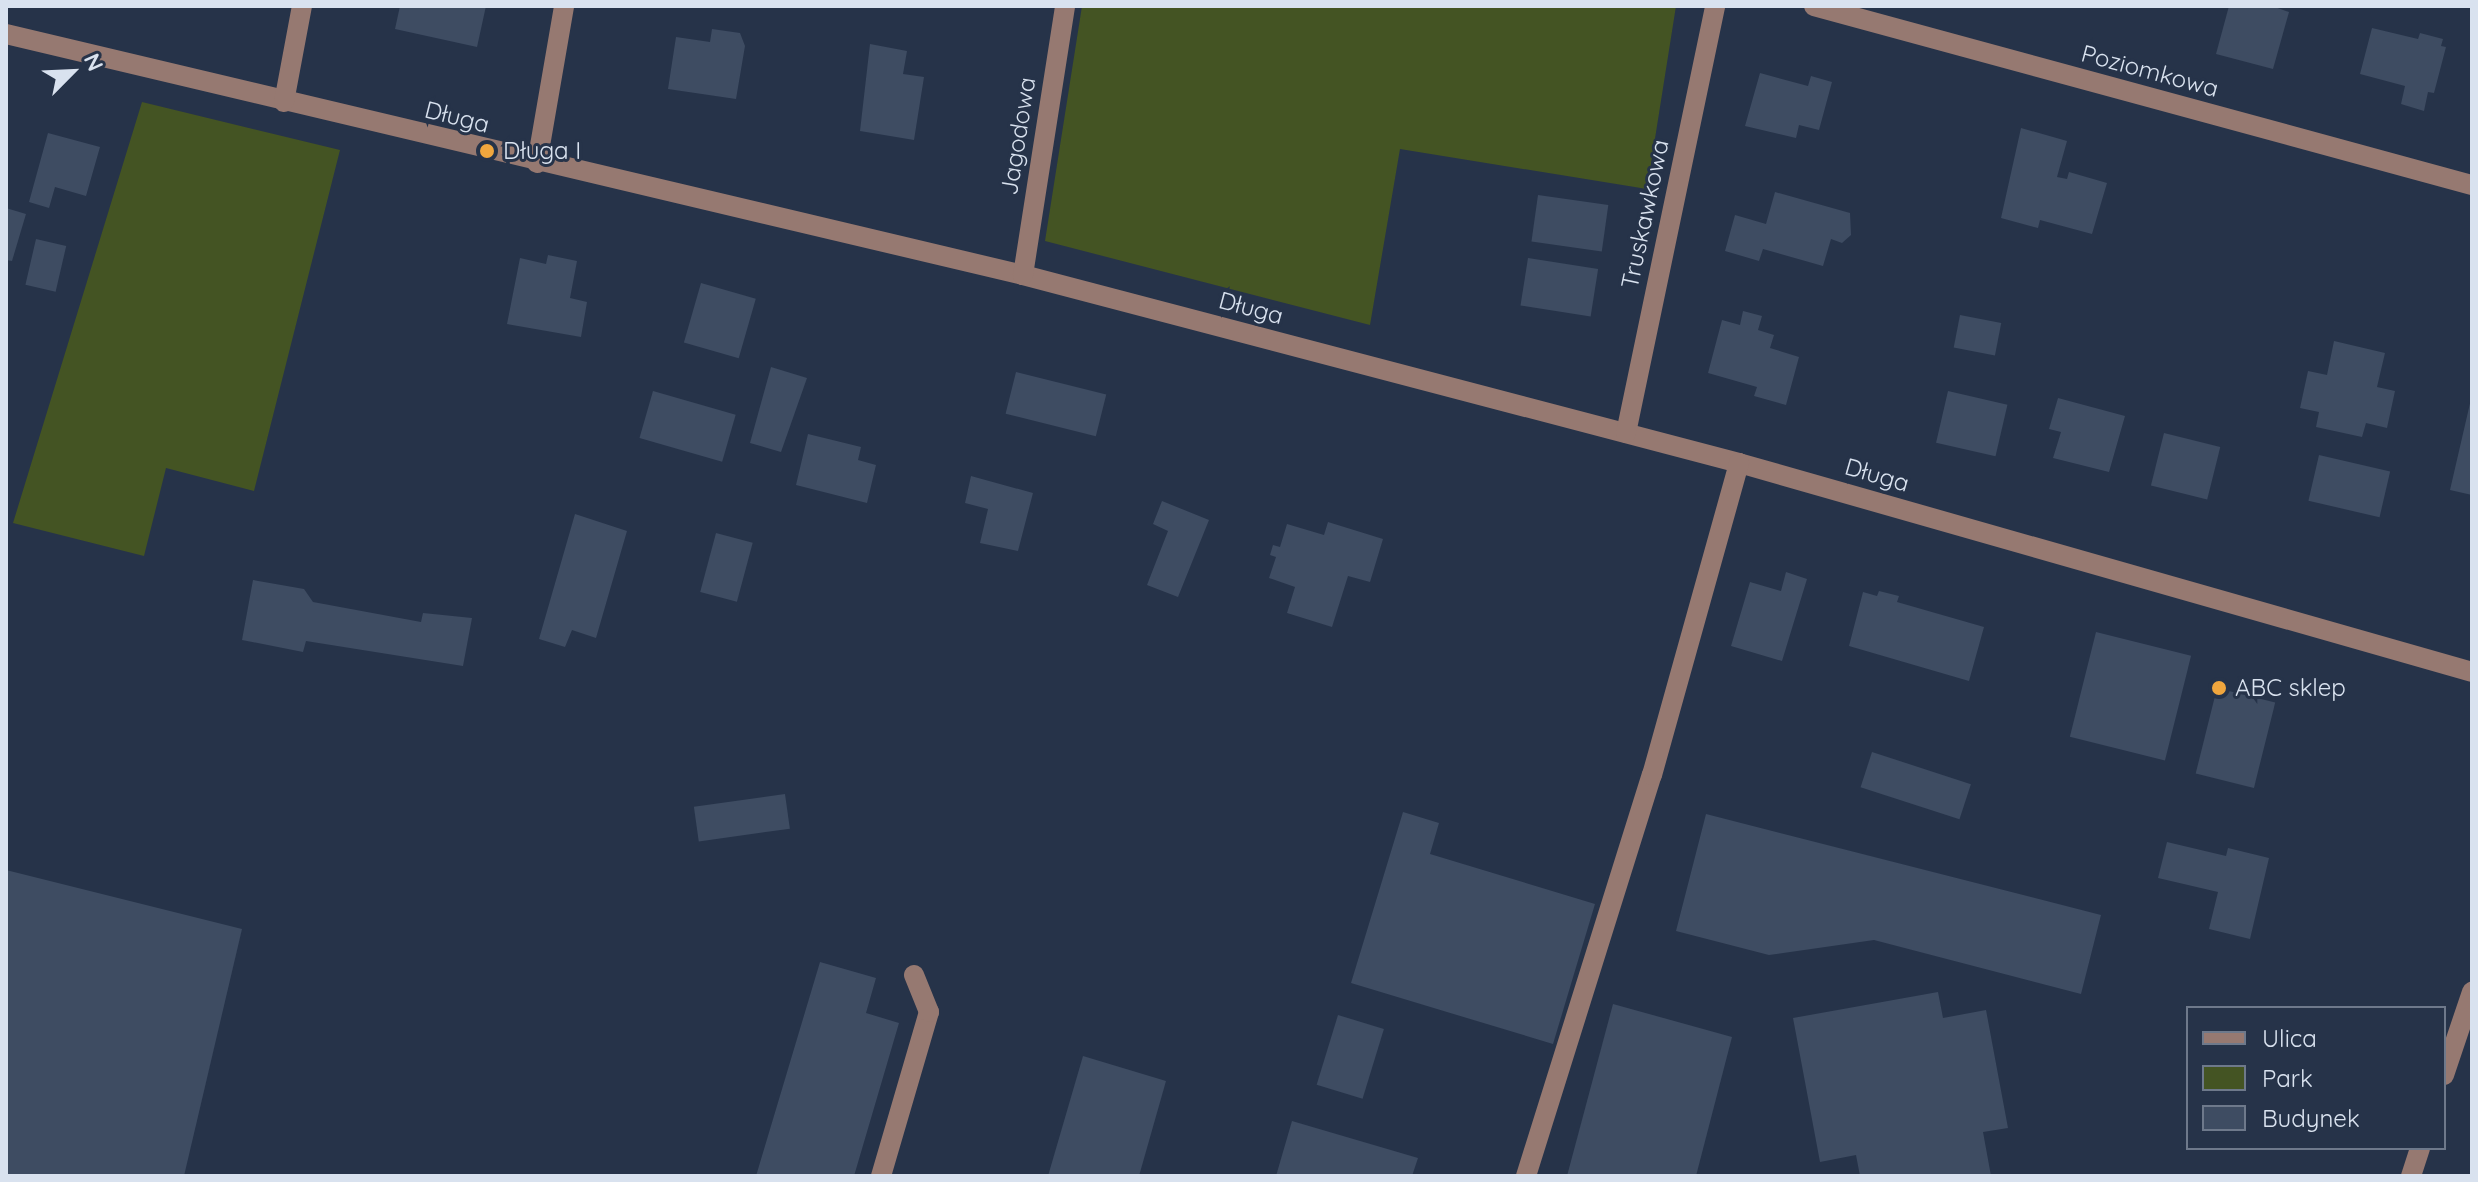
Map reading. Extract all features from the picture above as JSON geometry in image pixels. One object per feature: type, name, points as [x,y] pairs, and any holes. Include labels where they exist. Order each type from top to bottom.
[{"type":"street","points":[[284,102],[302,6]]},
{"type":"street","points":[[537,163],[564,6]]},
{"type":"street","name":"Jagodowa","points":[[1023,275],[1065,6]]},
{"type":"street","name":"Truskawkowa","points":[[1626,433],[1715,6]]},
{"type":"street","name":"Poziomkowa","points":[[1814,6],[2472,185]]},
{"type":"street","name":"Długa","points":[[6,34],[537,163],[1023,275],[1739,463],[2472,672]]},
{"type":"street","points":[[1526,1176],[1652,775],[1739,463]]},
{"type":"street","points":[[881,1176],[929,1012],[914,975]]},
{"type":"street","points":[[2446,1071],[2468,1023],[2472,992]]},
{"type":"street","points":[[2411,1176],[2419,1150]]},
{"type":"green space","points":[[1082,6],[1676,6],[1647,189],[1400,149],[1370,325],[1045,241]]},
{"type":"green space","points":[[142,102],[340,150],[254,491],[166,468],[144,556],[13,523]]},
{"type":"building","points":[[400,6],[486,6],[477,47],[395,29]]},
{"type":"building","points":[[2229,6],[2272,6],[2289,12],[2273,69],[2216,54]]},
{"type":"building","points":[[2372,28],[2418,39],[2420,33],[2443,39],[2441,46],[2446,47],[2434,93],[2428,92],[2424,111],[2401,104],[2405,86],[2360,74]]},
{"type":"building","points":[[712,29],[740,33],[745,46],[736,99],[668,89],[676,37],[710,42]]},
{"type":"building","points":[[870,44],[907,51],[903,74],[924,77],[914,140],[860,131]]},
{"type":"building","points":[[1760,73],[1808,86],[1811,76],[1832,82],[1819,130],[1799,125],[1796,138],[1745,126]]},
{"type":"building","points":[[2021,128],[2067,141],[2057,177],[2067,179],[2069,172],[2107,183],[2092,234],[2040,220],[2038,228],[2001,218]]},
{"type":"building","points":[[48,133],[100,147],[86,196],[55,187],[49,208],[29,202]]},
{"type":"building","points":[[1775,192],[1850,213],[1851,235],[1842,243],[1831,239],[1823,266],[1763,249],[1759,261],[1725,251],[1735,215],[1766,224]]},
{"type":"building","points":[[1538,195],[1608,205],[1602,251],[1531,242]]},
{"type":"building","points":[[6,208],[26,214],[12,261],[6,260]]},
{"type":"building","points":[[36,239],[66,246],[56,292],[25,285]]},
{"type":"building","points":[[548,255],[577,261],[570,298],[587,302],[581,337],[507,324],[520,258],[546,264]]},
{"type":"building","points":[[1528,258],[1598,269],[1591,317],[1520,305]]},
{"type":"building","points":[[701,283],[756,299],[739,358],[684,343]]},
{"type":"building","points":[[1743,311],[1762,316],[1758,330],[1774,335],[1770,348],[1799,357],[1786,405],[1754,396],[1757,387],[1708,373],[1722,320],[1740,325]]},
{"type":"building","points":[[1960,315],[2001,323],[1995,355],[1954,347]]},
{"type":"building","points":[[2334,341],[2385,353],[2377,387],[2395,391],[2387,428],[2366,423],[2362,437],[2316,427],[2319,412],[2300,408],[2308,371],[2327,375]]},
{"type":"building","points":[[771,367],[807,378],[781,452],[750,443]]},
{"type":"building","points":[[1016,372],[1106,394],[1096,436],[1006,414]]},
{"type":"building","points":[[653,391],[736,415],[722,462],[639,438]]},
{"type":"building","points":[[1948,391],[2007,405],[1996,456],[1936,443]]},
{"type":"building","points":[[2058,398],[2125,416],[2109,472],[2053,458],[2061,432],[2049,429]]},
{"type":"building","points":[[2472,399],[2472,495],[2450,490]]},
{"type":"building","points":[[2164,433],[2220,447],[2207,499],[2151,485]]},
{"type":"building","points":[[808,434],[861,447],[858,460],[876,465],[867,503],[796,485]]},
{"type":"building","points":[[2319,455],[2390,471],[2380,517],[2308,501]]},
{"type":"building","points":[[971,476],[1033,493],[1018,551],[980,543],[988,509],[965,503]]},
{"type":"building","points":[[1162,501],[1209,520],[1178,597],[1147,585],[1168,531],[1153,524]]},
{"type":"building","points":[[575,514],[627,531],[596,638],[572,630],[565,647],[539,639]]},
{"type":"building","points":[[1328,522],[1383,539],[1370,582],[1348,576],[1332,627],[1287,613],[1295,587],[1269,578],[1276,557],[1270,555],[1273,545],[1280,547],[1287,524],[1324,535]]},
{"type":"building","points":[[716,533],[753,543],[737,602],[700,592]]},
{"type":"building","points":[[1786,572],[1807,579],[1782,661],[1731,646],[1750,582],[1781,591]]},
{"type":"building","points":[[253,580],[304,589],[313,602],[421,622],[423,613],[472,618],[463,666],[306,641],[303,652],[242,640]]},
{"type":"building","points":[[1879,591],[1899,596],[1897,602],[1984,627],[1969,681],[1849,646],[1863,592],[1877,596]]},
{"type":"building","points":[[2096,632],[2191,656],[2165,761],[2070,737]]},
{"type":"building","points":[[2217,688],[2275,703],[2254,788],[2196,773]]},
{"type":"building","points":[[1872,752],[1971,784],[1959,819],[1861,787]]},
{"type":"building","points":[[785,794],[790,829],[699,841],[694,807]]},
{"type":"building","points":[[1403,812],[1439,823],[1430,854],[1595,904],[1553,1044],[1351,983]]},
{"type":"building","points":[[1706,814],[2101,915],[2081,994],[1874,940],[1769,955],[1676,931]]},
{"type":"building","points":[[2167,842],[2226,856],[2228,848],[2269,858],[2250,939],[2209,929],[2218,892],[2158,878]]},
{"type":"building","points":[[6,870],[242,929],[184,1176],[6,1176]]},
{"type":"building","points":[[820,962],[876,978],[866,1013],[899,1023],[854,1176],[756,1176]]},
{"type":"building","points":[[1938,992],[1943,1018],[1986,1010],[2008,1128],[1983,1132],[1991,1176],[1860,1176],[1856,1155],[1820,1162],[1793,1018]]},
{"type":"building","points":[[1613,1004],[1732,1037],[1696,1176],[1567,1176]]},
{"type":"building","points":[[1338,1015],[1384,1029],[1363,1099],[1317,1085]]},
{"type":"building","points":[[1083,1056],[1166,1081],[1139,1176],[1048,1176]]},
{"type":"building","points":[[1292,1121],[1418,1158],[1412,1176],[1276,1176]]},
{"type":"place","name":"Długa I","points":[[487,151]]},
{"type":"place","name":"ABC sklep","points":[[2219,688]]}]
